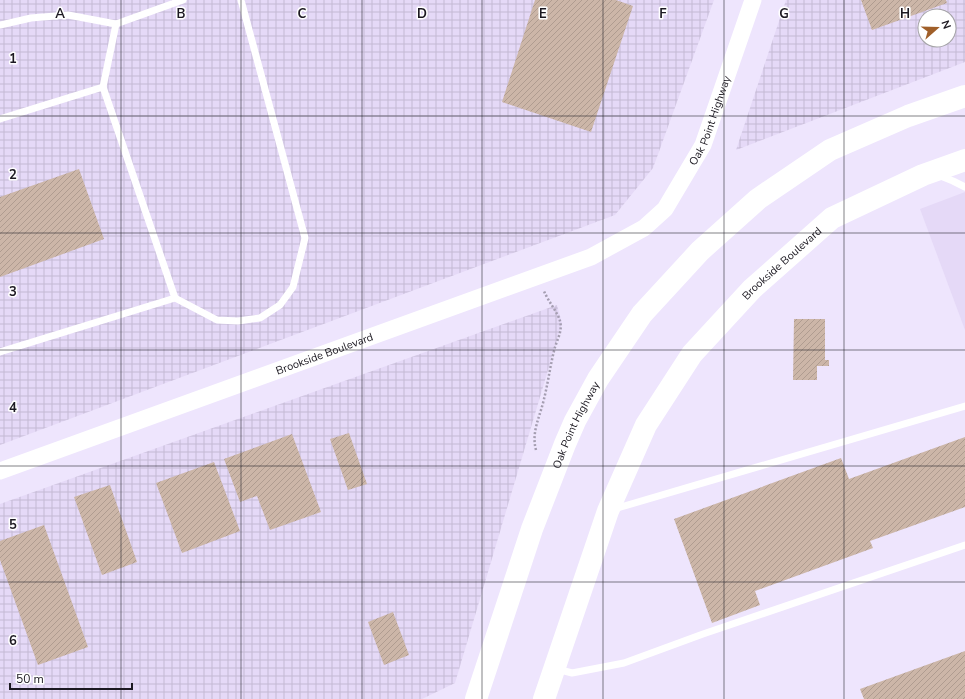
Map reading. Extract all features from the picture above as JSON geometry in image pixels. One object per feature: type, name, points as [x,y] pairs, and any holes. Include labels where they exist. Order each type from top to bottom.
[{"type":"main road","name":"Oak Point Highway","points":[[476,699],[532,529],[575,422],[598,379],[642,314],[700,251],[758,199],[830,150],[908,116],[965,96]]},
{"type":"main road","name":"Brookside Boulevard","points":[[608,511],[646,425],[692,354],[752,289],[832,218],[930,173],[965,160]]},
{"type":"main road","points":[[544,699],[608,511]]},
{"type":"street","name":"Oak Point Highway","points":[[644,228],[665,208],[703,145],[753,0]]},
{"type":"street","name":"Brookside Boulevard","points":[[0,471],[591,257],[644,228]]},
{"type":"lane","points":[[0,25],[31,18],[68,15],[116,24],[183,0]]},
{"type":"lane","points":[[116,24],[102,87],[175,298],[217,320],[238,321],[260,318],[280,305],[293,287],[305,238],[241,0]]},
{"type":"lane","points":[[0,119],[102,87]]},
{"type":"lane","points":[[930,173],[965,187]]},
{"type":"lane","points":[[0,352],[175,298]]},
{"type":"lane","points":[[608,511],[965,406]]},
{"type":"lane","points":[[554,668],[572,673],[624,663],[703,634],[965,545]]},
{"type":"path","points":[[536,450],[533,440],[535,429],[542,408],[554,350],[560,333],[560,321],[547,300],[538,276]]},
{"type":"shaded area","points":[[0,0],[714,0],[653,168],[615,215],[0,445]]},
{"type":"shaded area","points":[[786,0],[965,0],[965,62],[736,150]]},
{"type":"shaded area","points":[[965,192],[965,330],[920,209]]},
{"type":"shaded area","points":[[557,305],[562,323],[455,683],[422,699],[0,699],[0,504]]},
{"type":"building","points":[[535,0],[616,0],[633,6],[591,132],[502,102]]},
{"type":"building","points":[[861,0],[946,0],[947,3],[933,8],[917,8],[917,14],[872,30]]},
{"type":"building","points":[[79,169],[104,239],[0,277],[0,197]]},
{"type":"building","points":[[794,319],[825,319],[825,360],[829,360],[829,366],[817,366],[817,380],[793,380]]},
{"type":"building","points":[[349,433],[367,484],[348,490],[330,439]]},
{"type":"building","points":[[292,434],[321,512],[270,530],[257,496],[240,502],[224,459]]},
{"type":"building","points":[[965,437],[965,507],[870,541],[873,548],[755,591],[760,605],[712,623],[674,519],[841,458],[849,479]]},
{"type":"building","points":[[214,462],[240,531],[182,553],[156,483]]},
{"type":"building","points":[[110,485],[137,562],[102,575],[74,497]]},
{"type":"building","points":[[44,525],[88,647],[38,665],[0,560],[0,541]]},
{"type":"building","points":[[393,612],[409,655],[384,665],[368,622]]},
{"type":"building","points":[[965,651],[965,699],[864,699],[860,689]]}]
